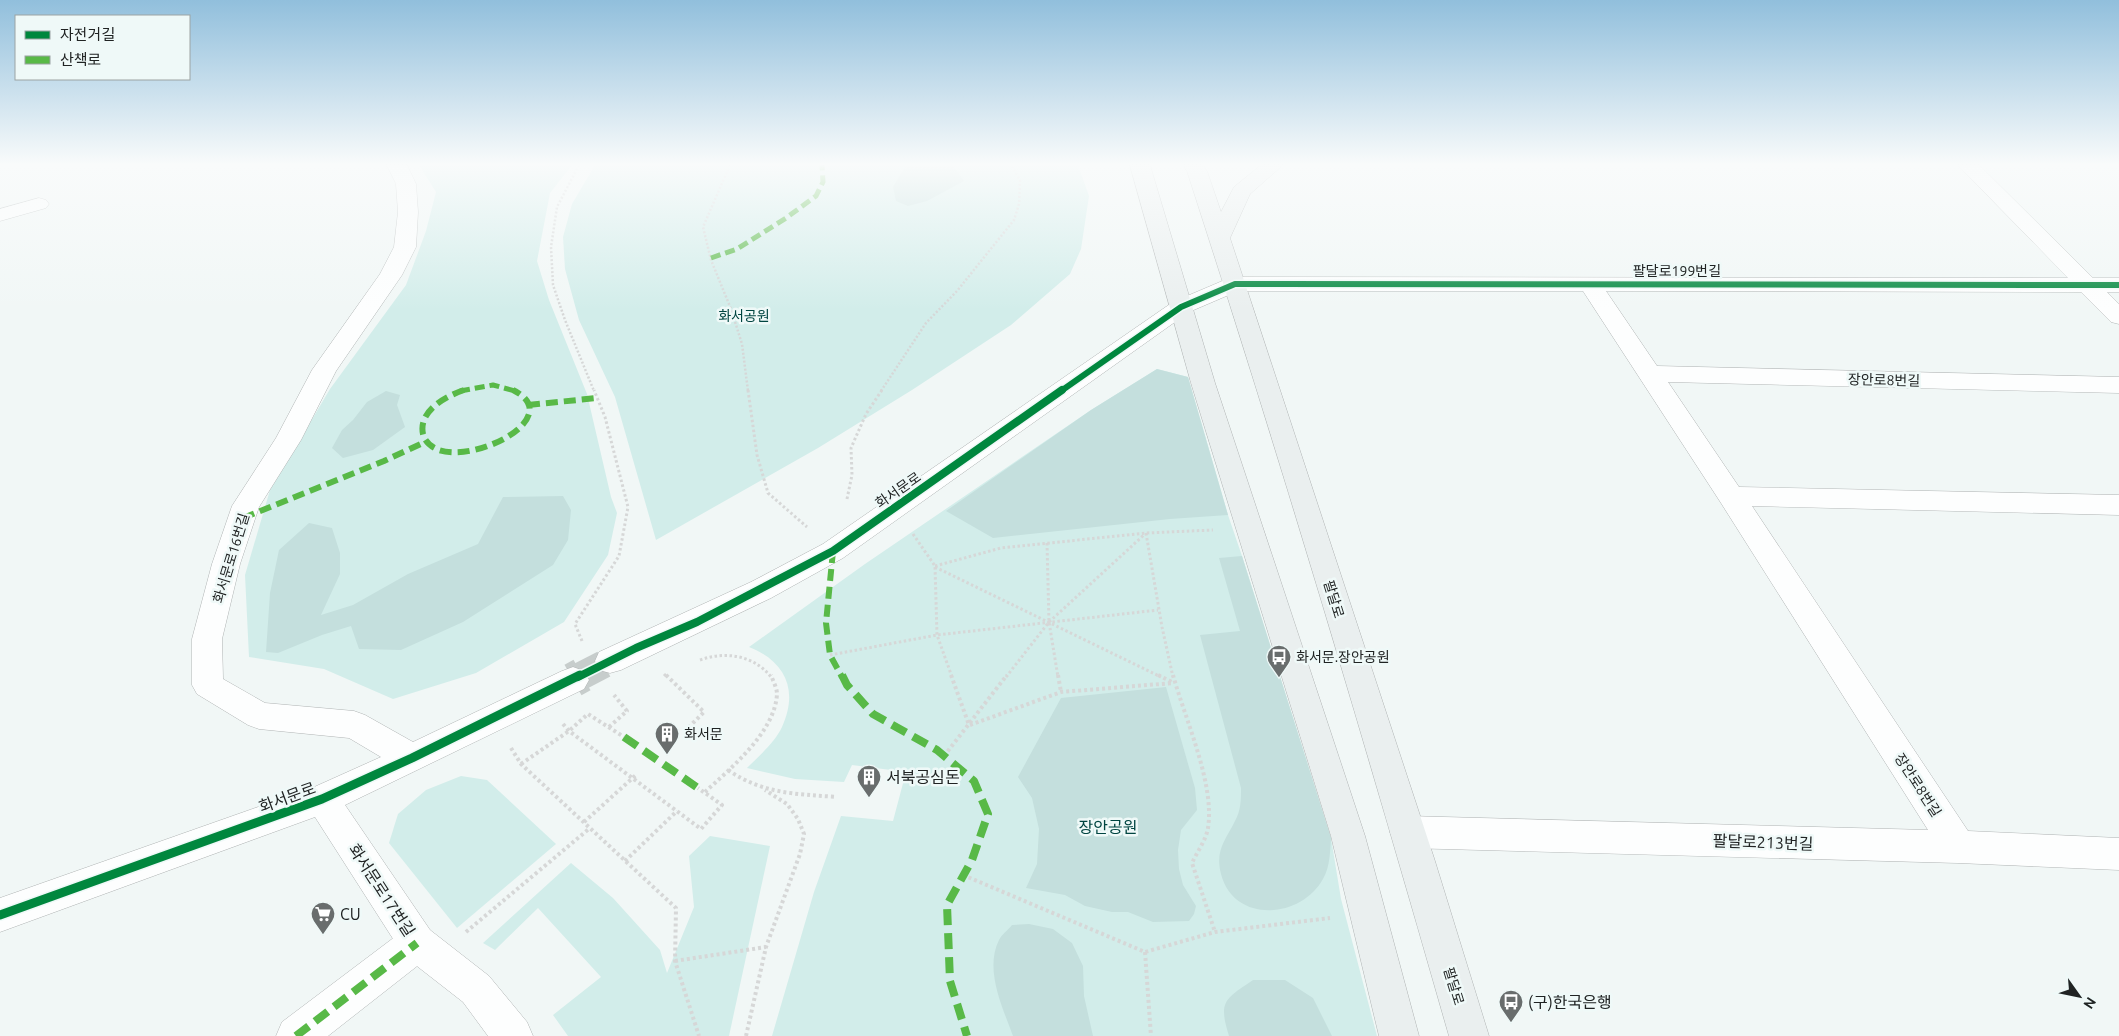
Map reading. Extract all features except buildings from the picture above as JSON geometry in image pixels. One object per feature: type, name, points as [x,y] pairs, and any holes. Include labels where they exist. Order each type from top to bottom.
[{"type":"main road","points":[[1154,213],[1249,528],[1345,827],[1399,1036]]},
{"type":"main road","name":"팔달로","points":[[1212,213],[1407,832],[1469,1036]]},
{"type":"main road","points":[[1220,238],[1231,213]]},
{"type":"street","name":"화서문로16번길","points":[[408,213],[405,247],[391,275],[324,370],[288,440],[246,506],[226,564],[207,638],[208,685],[259,716],[354,725],[412,758]]},
{"type":"street","points":[[2016,213],[2119,317]]},
{"type":"street","name":"장안로8번길","points":[[1590,283],[1731,496],[1958,847]]},
{"type":"street","name":"화서문로","points":[[610,661],[697,622],[834,551],[892,508],[1181,308],[1235,284]]},
{"type":"street","name":"팔달로199번길","points":[[1235,284],[2119,285]]},
{"type":"street","name":"장안로8번길","points":[[1649,374],[2119,385]]},
{"type":"street","points":[[1731,496],[2119,505]]},
{"type":"street","name":"화서문로","points":[[0,915],[322,799],[412,758],[573,680]]},
{"type":"street","name":"화서문로17번길","points":[[322,799],[426,950],[476,989],[513,1036]]},
{"type":"street","name":"팔달로213번길","points":[[1407,832],[1958,847],[2119,854]]},
{"type":"street","points":[[296,1036],[426,950]]},
{"type":"path","points":[[556,213],[551,247],[553,285],[564,320],[604,418],[618,463],[628,507],[619,556],[575,624],[581,636]]},
{"type":"path","points":[[709,213],[703,227],[712,260],[742,344],[756,455],[768,493],[834,551],[845,513],[850,485],[851,448],[866,414],[926,323],[957,291],[1014,220],[1016,213]]},
{"type":"path","points":[[892,508],[935,566],[1174,683]]},
{"type":"path","points":[[935,566],[1001,548],[1146,533],[1249,528]]},
{"type":"path","points":[[1146,533],[1158,610],[1174,683],[1207,796],[1208,828],[1192,863],[1215,932]]},
{"type":"path","points":[[944,756],[1049,622],[1146,533]]},
{"type":"path","points":[[1047,543],[1049,622],[1061,692]]},
{"type":"path","points":[[935,566],[937,635],[970,725]]},
{"type":"path","points":[[830,655],[937,635],[1158,610]]},
{"type":"path","points":[[636,648],[704,712],[687,729]]},
{"type":"path","points":[[700,660],[711,655],[745,657],[759,664],[772,677],[778,690],[775,709],[762,734],[705,792]]},
{"type":"path","points":[[970,725],[1061,692],[1174,683]]},
{"type":"path","points":[[609,727],[628,710]]},
{"type":"path","points":[[521,764],[569,732],[588,714],[624,737]]},
{"type":"path","points":[[493,718],[521,764],[676,908],[675,961],[699,1036]]},
{"type":"path","points":[[569,732],[701,829],[722,806],[698,788]]},
{"type":"path","points":[[728,770],[742,781],[765,790],[787,804],[798,819],[804,834],[800,854],[766,947],[746,1036]]},
{"type":"path","points":[[584,822],[636,775]]},
{"type":"path","points":[[765,790],[837,796]]},
{"type":"path","points":[[625,861],[677,811]]},
{"type":"path","points":[[426,950],[590,828]]},
{"type":"path","points":[[963,875],[1145,952],[1215,932],[1368,914]]},
{"type":"path","points":[[675,961],[766,947]]},
{"type":"path","points":[[1145,952],[1151,1036]]},
{"type":"green space","points":[[431,213],[546,213],[537,261],[549,300],[587,394],[611,497],[617,513],[608,555],[564,622],[476,673],[393,699],[324,669],[249,657],[245,575],[270,490],[330,389],[406,285]]},
{"type":"green space","name":"화서공원","points":[[569,213],[1086,213],[1081,249],[1070,274],[1011,325],[912,390],[818,448],[656,540],[615,397],[579,320],[565,269],[563,237]]},
{"type":"green space","name":"장안공원","points":[[1157,369],[1188,377],[1228,515],[1331,838],[1341,899],[1377,1036],[772,1036],[814,892],[841,816],[893,821],[906,772],[852,765],[844,782],[795,779],[747,768],[779,733],[787,714],[789,701],[789,689],[780,669],[772,660],[749,647],[865,564],[1091,410]]},
{"type":"green space","points":[[1157,369],[1188,377],[1228,515],[1170,519],[993,538],[946,511],[1091,410]]},
{"type":"green space","points":[[386,391],[400,395],[397,405],[405,427],[373,450],[343,458],[332,448],[342,430],[353,420],[367,402]]},
{"type":"green space","points":[[563,496],[571,510],[568,540],[553,565],[463,622],[401,650],[359,649],[351,626],[322,635],[278,653],[266,652],[270,593],[279,550],[309,523],[332,528],[340,553],[340,574],[321,615],[353,605],[408,574],[478,544],[503,497]]},
{"type":"green space","points":[[1242,556],[1331,838],[1327,870],[1313,892],[1300,902],[1284,908],[1269,910],[1253,908],[1239,902],[1228,890],[1221,874],[1219,866],[1220,852],[1238,813],[1241,801],[1241,788],[1200,635],[1240,631],[1219,558]]},
{"type":"green space","points":[[1166,687],[1195,788],[1197,810],[1181,830],[1178,850],[1179,869],[1183,885],[1196,906],[1194,914],[1189,921],[1153,922],[1128,912],[1112,912],[1085,906],[1065,895],[1026,888],[1037,864],[1039,829],[1032,798],[1018,777],[1061,698]]},
{"type":"green space","points":[[461,776],[487,780],[556,844],[457,928],[389,843],[398,814],[426,790]]},
{"type":"green space","points":[[710,836],[770,846],[729,1036],[568,1036],[553,1015],[601,977],[538,908],[495,950],[483,943],[571,863],[613,898],[660,950],[667,973],[694,907],[689,856]]},
{"type":"green space","points":[[1029,924],[1053,929],[1072,943],[1083,966],[1084,996],[1093,1036],[1013,1036],[1000,1001],[993,964],[1000,938],[1012,925]]},
{"type":"green space","points":[[1253,980],[1285,980],[1313,998],[1332,1036],[1229,1036],[1224,1015],[1226,1002]]},
{"type":"tunnel","points":[[579,677],[610,661]]},
{"type":"tunnel","points":[[573,680],[582,675]]},
{"type":"marked path","points":[[711,258],[737,249],[792,213]]},
{"type":"marked path","points":[[493,385],[509,388],[520,394],[527,401],[529,409],[527,418],[521,427],[498,443],[474,451],[450,452],[438,450],[429,445],[424,439],[422,431],[423,423],[433,407],[460,391],[493,385]]},
{"type":"marked path","points":[[528,405],[597,398]]},
{"type":"marked path","points":[[243,518],[384,461],[425,442]]},
{"type":"marked path","points":[[833,551],[826,623],[830,655],[847,685],[873,714],[937,750],[974,781],[988,814],[972,860],[947,905],[950,981],[967,1036]]},
{"type":"marked path","points":[[624,737],[698,788]]},
{"type":"marked path","points":[[296,1036],[417,943]]},
{"type":"cycle path","points":[[0,915],[322,799],[412,758],[636,648],[697,622],[761,590],[833,551],[1181,307],[1235,284],[2119,285]]},
{"type":"place","name":"화서문.장안공원","points":[[1279,678]]},
{"type":"place","name":"화서문","points":[[667,755]]},
{"type":"place","name":"서북공심돈","points":[[869,798]]},
{"type":"place","name":"CU","points":[[323,935]]},
{"type":"place","name":"(구)한국은행","points":[[1511,1023]]}]
